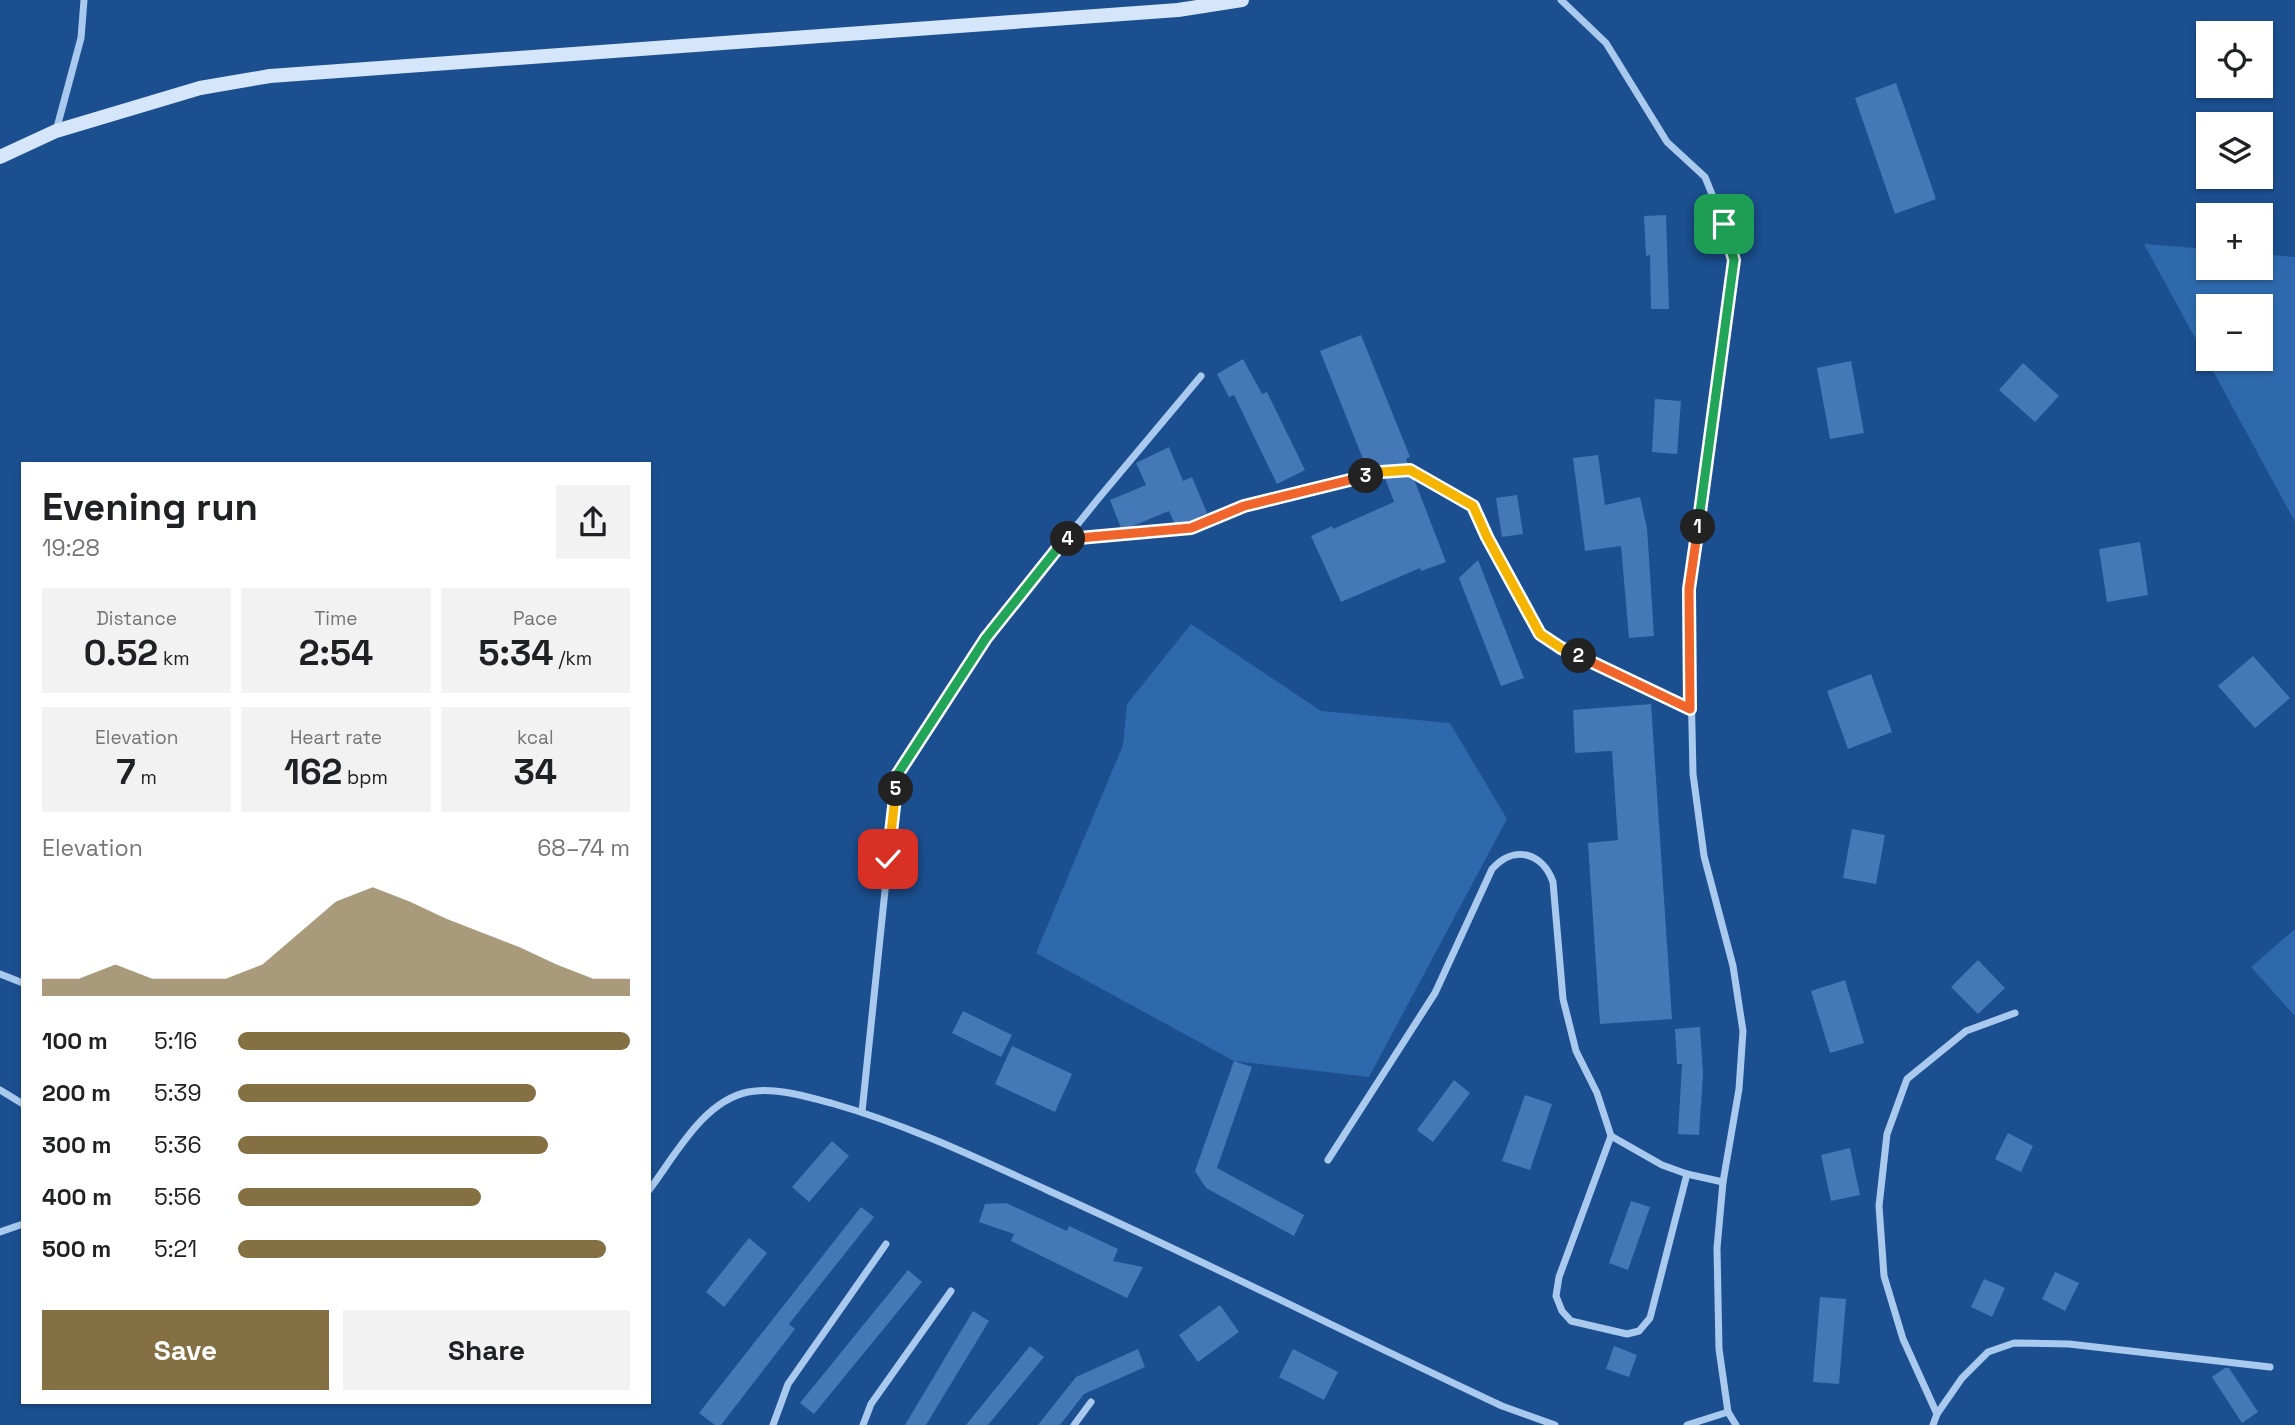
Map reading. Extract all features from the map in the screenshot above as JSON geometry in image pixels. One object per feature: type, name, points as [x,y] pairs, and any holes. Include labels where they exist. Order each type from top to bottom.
[{"type":"main road","points":[[0,156],[56,131],[200,88],[270,76],[1178,10],[1242,0]]},
{"type":"street","points":[[56,131],[81,38],[85,0]]},
{"type":"street","points":[[1561,0],[1606,43],[1667,142],[1705,177],[1724,224],[1734,260],[1689,589],[1693,774],[1704,856],[1733,966],[1742,1031],[1739,1089],[1723,1182],[1717,1248],[1718,1349],[1728,1412],[1736,1425]]},
{"type":"street","points":[[862,1112],[897,775],[986,638],[1201,376]]},
{"type":"street","points":[[1065,539],[1191,528],[1244,506],[1381,472],[1410,470],[1473,506],[1540,634],[1561,648],[1690,709]]},
{"type":"street","points":[[1328,1160],[1435,993],[1492,869],[1501,859],[1515,853],[1537,859],[1548,868],[1553,882],[1563,999],[1576,1051],[1597,1093],[1611,1136],[1559,1277],[1556,1296],[1562,1311],[1571,1321],[1627,1334],[1639,1331],[1650,1318],[1687,1174]]},
{"type":"street","points":[[0,974],[21,983]]},
{"type":"street","points":[[1937,1414],[1903,1339],[1884,1276],[1879,1206],[1887,1134],[1907,1079],[1966,1031],[2015,1013]]},
{"type":"street","points":[[0,1090],[21,1103]]},
{"type":"street","points":[[651,1187],[700,1121],[721,1102],[745,1093],[765,1090],[800,1095],[862,1112],[929,1136],[1152,1238],[1502,1406],[1555,1425]]},
{"type":"street","points":[[1611,1136],[1662,1165],[1723,1182]]},
{"type":"street","points":[[0,1232],[21,1225]]},
{"type":"street","points":[[773,1425],[788,1384],[886,1244]]},
{"type":"street","points":[[863,1425],[871,1404],[951,1291]]},
{"type":"street","points":[[1933,1425],[1937,1414],[1962,1378],[1988,1352],[2014,1343],[2069,1344],[2270,1367]]},
{"type":"street","points":[[1074,1425],[1091,1402]]},
{"type":"street","points":[[1686,1425],[1728,1412]]},
{"type":"shaded area","points":[[2144,244],[2196,248],[2196,280],[2273,280],[2273,255],[2295,257],[2295,522],[2213,371],[2273,371],[2273,294],[2196,294],[2196,340]]},
{"type":"shaded area","points":[[1191,624],[1321,711],[1450,723],[1507,819],[1369,1077],[1234,1061],[1036,953],[1123,745],[1127,704]]},
{"type":"shaded area","points":[[2295,929],[2295,1016],[2251,967]]},
{"type":"building","points":[[1896,83],[1936,199],[1895,214],[1855,98]]},
{"type":"building","points":[[1666,215],[1669,309],[1651,309],[1650,255],[1646,256],[1644,216]]},
{"type":"building","points":[[1361,335],[1410,457],[1406,459],[1408,464],[1367,469],[1320,351]]},
{"type":"building","points":[[1243,359],[1262,394],[1267,392],[1305,470],[1277,484],[1234,395],[1229,397],[1217,374]]},
{"type":"building","points":[[1851,361],[1864,433],[1830,439],[1817,368]]},
{"type":"building","points":[[2023,363],[2059,396],[2035,422],[1999,390]]},
{"type":"building","points":[[1655,399],[1681,401],[1677,454],[1652,452]]},
{"type":"building","points":[[1169,447],[1183,481],[1192,477],[1207,513],[1183,524],[1175,524],[1169,511],[1128,528],[1121,528],[1110,500],[1146,485],[1136,463]]},
{"type":"building","points":[[1598,455],[1605,505],[1640,497],[1647,528],[1654,636],[1629,638],[1621,546],[1585,551],[1573,458]]},
{"type":"building","points":[[1409,476],[1414,479],[1446,562],[1421,571],[1420,568],[1341,602],[1311,536],[1394,502],[1385,478]]},
{"type":"building","points":[[1517,495],[1523,534],[1502,537],[1496,498]]},
{"type":"building","points":[[2140,542],[2148,595],[2107,602],[2099,549]]},
{"type":"building","points":[[1478,560],[1524,678],[1501,686],[1459,578]]},
{"type":"building","points":[[2253,656],[2290,698],[2255,728],[2218,686]]},
{"type":"building","points":[[1871,674],[1892,732],[1848,749],[1827,691]]},
{"type":"building","points":[[1651,704],[1672,1019],[1600,1024],[1588,843],[1618,840],[1612,751],[1575,753],[1573,710]]},
{"type":"building","points":[[1852,829],[1885,835],[1876,884],[1843,878]]},
{"type":"building","points":[[1978,960],[2005,988],[1978,1014],[1951,987]]},
{"type":"building","points":[[1845,980],[1864,1043],[1830,1053],[1811,991]]},
{"type":"building","points":[[963,1011],[1012,1035],[1001,1057],[952,1033]]},
{"type":"building","points":[[1700,1027],[1703,1074],[1699,1135],[1678,1134],[1682,1064],[1677,1064],[1675,1029]]},
{"type":"building","points":[[1012,1046],[1072,1074],[1055,1112],[995,1084]]},
{"type":"building","points":[[1234,1061],[1252,1067],[1217,1168],[1304,1215],[1294,1236],[1206,1188],[1195,1171]]},
{"type":"building","points":[[1454,1080],[1470,1093],[1433,1142],[1417,1130]]},
{"type":"building","points":[[1525,1095],[1552,1104],[1530,1170],[1502,1161]]},
{"type":"building","points":[[2008,1133],[2033,1146],[2021,1172],[1995,1159]]},
{"type":"building","points":[[832,1141],[849,1156],[809,1202],[792,1187]]},
{"type":"building","points":[[1850,1148],[1860,1195],[1831,1201],[1821,1155]]},
{"type":"building","points":[[1631,1201],[1650,1207],[1628,1270],[1609,1263]]},
{"type":"building","points":[[1006,1203],[1067,1231],[1069,1226],[1118,1249],[1113,1261],[1143,1267],[1127,1298],[1011,1241],[1014,1234],[979,1222],[985,1204]]},
{"type":"building","points":[[861,1207],[874,1217],[789,1324],[795,1329],[721,1425],[715,1425],[699,1413]]},
{"type":"building","points":[[749,1238],[767,1253],[724,1307],[706,1292]]},
{"type":"building","points":[[908,1270],[922,1282],[814,1414],[800,1403]]},
{"type":"building","points":[[2055,1272],[2079,1283],[2065,1311],[2042,1299]]},
{"type":"building","points":[[1984,1279],[2005,1288],[1992,1317],[1971,1307]]},
{"type":"building","points":[[1820,1297],[1846,1299],[1839,1384],[1813,1382]]},
{"type":"building","points":[[1220,1305],[1239,1332],[1198,1362],[1179,1335]]},
{"type":"building","points":[[973,1311],[989,1321],[926,1425],[905,1425]]},
{"type":"building","points":[[1030,1346],[1044,1357],[988,1425],[966,1425]]},
{"type":"building","points":[[1614,1346],[1637,1355],[1629,1377],[1606,1369]]},
{"type":"building","points":[[1138,1349],[1145,1367],[1084,1394],[1060,1425],[1038,1425],[1076,1377]]},
{"type":"building","points":[[1293,1349],[1338,1372],[1324,1400],[1279,1377]]},
{"type":"building","points":[[2229,1368],[2258,1412],[2242,1423],[2212,1377]]},
{"type":"route","points":[[888,859],[897,775],[986,638],[1065,539],[1191,528],[1244,506],[1381,472],[1410,470],[1473,506],[1540,634],[1561,648],[1690,709],[1689,589],[1734,260],[1724,224]]}]
